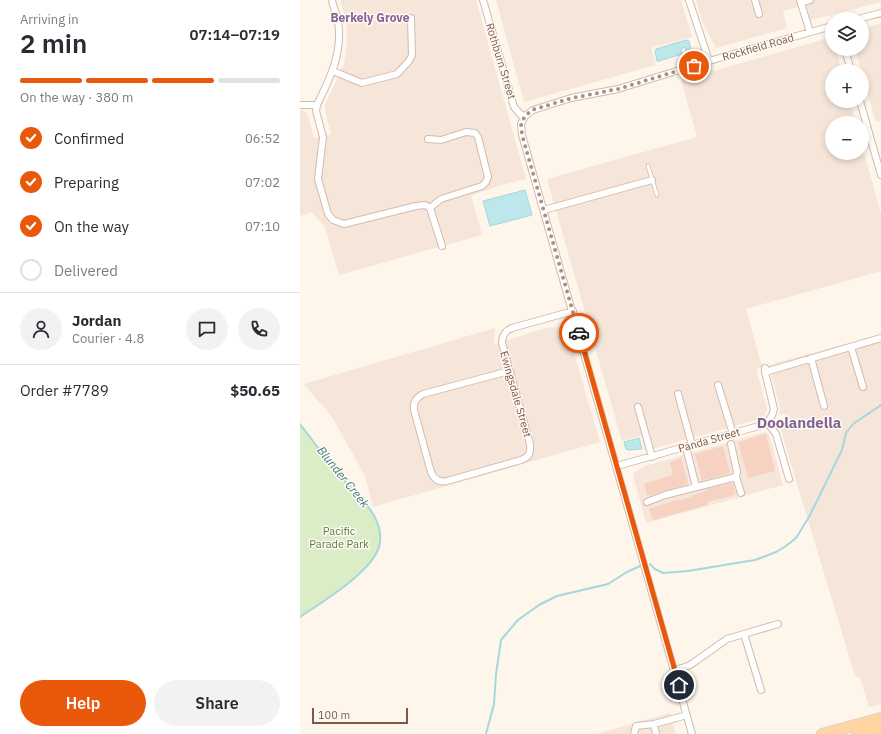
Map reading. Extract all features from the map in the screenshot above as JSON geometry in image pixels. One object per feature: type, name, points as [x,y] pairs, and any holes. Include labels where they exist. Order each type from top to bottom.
[{"type":"main road","points":[[822,734],[881,718]]},
{"type":"main road","points":[[857,734],[881,728]]},
{"type":"street","points":[[332,0],[338,21],[338,55],[316,111],[323,137],[318,179],[328,214],[333,220],[340,224],[350,224],[416,206],[425,205],[430,208],[442,246]]},
{"type":"street","name":"Rothburn Street","points":[[483,0],[514,107],[521,115],[525,116]]},
{"type":"street","points":[[690,0],[709,61]]},
{"type":"street","points":[[755,0],[758,14]]},
{"type":"street","points":[[810,0],[800,1],[810,32]]},
{"type":"street","points":[[869,16],[881,13]]},
{"type":"street","points":[[333,71],[362,83],[397,74],[409,61],[412,55],[411,18]]},
{"type":"street","name":"Rockfield Road","points":[[525,116],[529,112],[539,108],[572,98],[618,89],[825,28]]},
{"type":"street","points":[[300,105],[317,106]]},
{"type":"street","points":[[862,108],[881,175]]},
{"type":"street","points":[[525,116],[521,124],[522,135],[692,734]]},
{"type":"street","points":[[428,139],[441,140],[466,132],[475,133],[478,137],[488,177],[482,186],[441,199],[430,208]]},
{"type":"street","points":[[544,210],[652,180]]},
{"type":"street","name":"Ewingsdale Street","points":[[509,371],[423,394],[415,400],[414,410],[431,472],[436,480],[447,481],[521,460],[529,455],[530,444],[502,343],[503,335],[508,330],[573,311]]},
{"type":"street","points":[[789,479],[776,434],[767,422],[773,414],[774,409],[765,370],[881,338]]},
{"type":"street","points":[[851,347],[863,387]]},
{"type":"street","points":[[811,358],[824,406]]},
{"type":"street","points":[[718,385],[733,434]]},
{"type":"street","points":[[678,394],[696,486]]},
{"type":"street","points":[[638,407],[652,457]]},
{"type":"street","name":"Panda Street","points":[[617,466],[733,434],[767,422]]},
{"type":"street","points":[[731,444],[737,472],[736,477],[741,493]]},
{"type":"street","points":[[647,502],[696,486],[736,477]]},
{"type":"street","points":[[675,670],[693,663],[726,639],[778,624]]},
{"type":"street","points":[[744,634],[761,690]]},
{"type":"street","points":[[634,734],[636,726],[654,724],[687,715]]},
{"type":"street","points":[[654,724],[656,734]]},
{"type":"lane","points":[[648,166],[656,195]]},
{"type":"shaded area","points":[[340,0],[476,0],[526,179],[498,186],[471,196],[482,235],[339,275],[325,227],[312,212],[300,216],[300,110],[304,110],[308,115],[314,138],[331,134],[325,111],[325,105],[344,64],[346,51],[347,33],[345,16]]},
{"type":"shaded area","points":[[496,0],[681,0],[692,37],[651,48],[656,65],[524,102]]},
{"type":"shaded area","points":[[696,0],[881,0],[881,2],[842,12],[825,12],[825,16],[811,20],[802,20],[798,7],[783,11],[787,28],[716,48],[702,21]]},
{"type":"shaded area","points":[[881,23],[881,120],[876,122],[869,98],[869,64],[859,64],[857,56],[869,56],[869,27]]},
{"type":"shaded area","points":[[825,39],[825,56],[837,56],[840,64],[825,64],[825,108],[852,108],[854,116],[825,116],[825,160],[866,160],[881,214],[881,271],[746,309],[762,367],[756,369],[767,409],[764,416],[759,419],[645,451],[641,436],[622,441],[547,179],[697,137],[681,80]]},
{"type":"shaded area","points":[[566,326],[600,442],[373,507],[365,476],[332,417],[304,384],[495,328],[495,344],[546,328]]},
{"type":"shaded area","points":[[881,334],[881,704],[869,707],[860,678],[855,676],[779,424],[779,419],[784,420],[785,415],[779,414],[780,408],[769,365]]},
{"type":"shaded area","points":[[765,432],[769,434],[783,485],[646,523],[633,475],[634,473],[645,466]]},
{"type":"shaded area","points":[[670,713],[676,734],[596,734]]},
{"type":"green space","name":"Pacific Parade Park","points":[[300,424],[334,468],[364,501],[377,523],[380,533],[380,543],[377,552],[363,570],[342,588],[300,617]]},
{"type":"water","points":[[686,40],[689,41],[691,50],[687,53],[685,47],[681,49],[682,54],[657,61],[656,49]]},
{"type":"water","points":[[525,190],[532,215],[490,226],[483,201]]},
{"type":"water","points":[[639,438],[642,449],[626,449],[624,442]]},
{"type":"building","points":[[766,434],[775,471],[748,478],[738,442]]},
{"type":"building","points":[[723,446],[730,473],[702,481],[695,454]]},
{"type":"building","points":[[681,458],[688,484],[647,496],[644,484],[673,475],[670,462]]},
{"type":"building","points":[[733,483],[735,495],[707,502],[707,505],[654,520],[652,518],[649,509],[676,500],[691,497],[706,491],[706,489]]},
{"type":"waterway","points":[[650,564],[655,569],[663,573],[688,571],[755,560],[776,552],[786,546],[796,538],[809,517],[842,450],[846,433],[853,424],[881,405]]},
{"type":"waterway","name":"Blunder Creek","points":[[300,424],[334,468],[364,501],[375,518],[380,533],[379,548],[363,570],[342,588],[300,617]]},
{"type":"waterway","points":[[486,734],[494,704],[496,674],[501,640],[518,620],[539,605],[557,596],[608,584],[640,566]]},
{"type":"way so far","points":[[579,333],[522,135],[521,124],[525,116],[532,110],[572,98],[618,89],[694,66]]},
{"type":"district","name":"Berkely Grove","points":[[370,18]]},
{"type":"district","name":"Doolandella","points":[[799,423]]},
{"type":"route","points":[[579,333],[679,685]]}]
